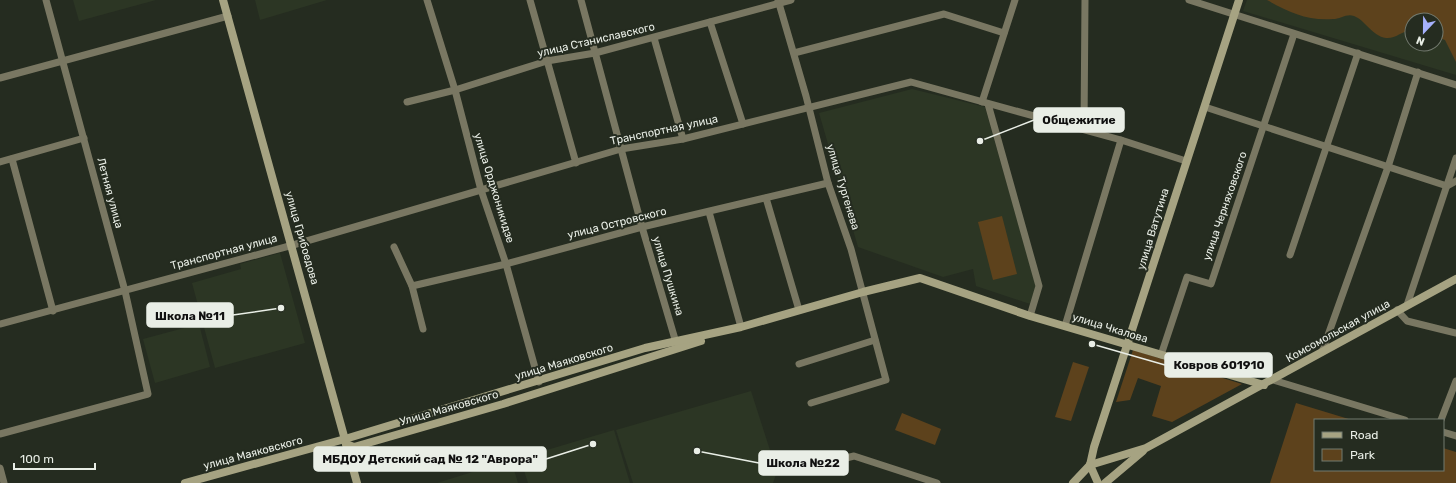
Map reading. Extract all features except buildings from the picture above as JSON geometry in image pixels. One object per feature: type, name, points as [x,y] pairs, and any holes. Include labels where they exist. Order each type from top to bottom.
[{"type":"street","name":"Летняя улица","points":[[0,434],[148,394],[125,291],[46,0]]},
{"type":"street","name":"улица Грибоедова","points":[[223,0],[358,483]]},
{"type":"street","name":"улица Орджоникидзе","points":[[427,0],[455,90],[481,190],[506,264],[539,382]]},
{"type":"street","points":[[530,0],[576,163]]},
{"type":"street","name":"улица Пушкина","points":[[581,0],[642,227],[677,346]]},
{"type":"street","name":"улица Станиславского","points":[[408,102],[455,90],[547,61],[595,53],[654,38],[778,2],[791,0]]},
{"type":"street","points":[[1015,0],[1004,33],[985,103],[1039,286],[1030,316]]},
{"type":"street","points":[[1084,129],[1085,0]]},
{"type":"street","points":[[1189,0],[1456,85]]},
{"type":"street","name":"улица Ватутина","points":[[1090,465],[1094,447],[1239,0]]},
{"type":"street","name":"улица Тургенева","points":[[778,2],[794,53],[828,184],[863,292],[886,380],[811,403]]},
{"type":"street","points":[[794,53],[944,14],[1004,33]]},
{"type":"street","points":[[0,78],[228,16]]},
{"type":"street","points":[[710,22],[743,124]]},
{"type":"street","name":"улица Черняховского","points":[[1161,355],[1187,277],[1211,284],[1294,34]]},
{"type":"street","points":[[654,38],[683,139]]},
{"type":"street","points":[[1290,255],[1358,53]]},
{"type":"street","points":[[1322,352],[1388,167],[1418,72]]},
{"type":"street","name":"Транспортная улица","points":[[0,324],[53,311],[292,245],[621,149],[683,139],[911,82],[1084,129],[1186,161]]},
{"type":"street","points":[[1205,107],[1447,186],[1456,181]]},
{"type":"street","points":[[0,162],[84,138]]},
{"type":"street","points":[[1065,326],[1121,140]]},
{"type":"street","points":[[1407,305],[1456,158]]},
{"type":"street","points":[[12,159],[53,311]]},
{"type":"street","name":"улица Островского","points":[[412,286],[506,264],[642,227],[828,184]]},
{"type":"street","points":[[766,198],[799,310]]},
{"type":"street","points":[[709,212],[741,327]]},
{"type":"street","points":[[394,247],[412,286],[423,328]]},
{"type":"street","name":"улица Маяковского","points":[[185,483],[346,442],[645,348],[677,346],[863,292],[920,278],[951,289]]},
{"type":"street","name":"Комсомольская улица","points":[[1090,465],[1146,448],[1456,279]]},
{"type":"street","name":"улица Чкалова","points":[[951,289],[1030,316],[1264,385]]},
{"type":"street","points":[[1397,310],[1407,321],[1456,333]]},
{"type":"street","points":[[799,364],[875,340]]},
{"type":"street","name":"Улица Маяковского","points":[[346,442],[354,447],[503,404],[677,346]]},
{"type":"street","points":[[1273,380],[1402,419]]},
{"type":"street","points":[[1441,419],[1456,381]]},
{"type":"street","points":[[1444,432],[1456,436]]},
{"type":"street","name":"Комсомольская улица","points":[[1105,483],[1146,448]]},
{"type":"street","points":[[815,466],[854,456],[937,483]]},
{"type":"street","points":[[1072,483],[1090,465],[1098,483]]},
{"type":"street","points":[[0,468],[4,483]]},
{"type":"shaded area","points":[[73,0],[156,0],[79,21]]},
{"type":"shaded area","points":[[255,0],[327,0],[260,20]]},
{"type":"shaded area","points":[[1247,0],[1456,0],[1456,75],[1243,11]]},
{"type":"shaded area","points":[[912,89],[985,107],[1036,286],[1030,304],[976,286],[973,269],[943,277],[858,247],[819,113]]},
{"type":"shaded area","points":[[280,253],[305,343],[215,368],[192,283],[241,269],[240,264]]},
{"type":"shaded area","points":[[199,324],[210,367],[155,383],[143,339]]},
{"type":"shaded area","points":[[751,391],[777,472],[773,483],[633,483],[616,430]]},
{"type":"shaded area","points":[[614,430],[630,483],[528,483],[520,458]]},
{"type":"shaded area","points":[[511,460],[518,483],[437,483]]},
{"type":"green space","points":[[1267,0],[1456,0],[1456,62],[1444,40],[1444,12],[1404,12],[1404,32],[1386,38],[1381,37],[1358,18],[1351,15],[1336,19],[1315,19],[1298,15]]},
{"type":"green space","points":[[1002,216],[1017,274],[993,280],[978,222]]},
{"type":"green space","points":[[1133,350],[1242,384],[1172,422],[1152,416],[1161,386],[1138,378],[1130,400],[1116,402]]},
{"type":"green space","points":[[1073,362],[1089,367],[1071,421],[1055,417]]},
{"type":"green space","points":[[1296,403],[1349,419],[1314,419],[1314,471],[1444,471],[1444,448],[1456,452],[1456,483],[1270,483]]},
{"type":"green space","points":[[902,413],[941,429],[935,445],[895,430]]},
{"type":"place","name":"Общежитие","points":[[980,141]]},
{"type":"place","name":"Школа №11","points":[[281,308]]},
{"type":"place","name":"Ковров 601910","points":[[1092,344]]},
{"type":"place","name":"МБДОУ Детский сад № 12 \"Аврора\"","points":[[593,444]]},
{"type":"place","name":"Школа №22","points":[[697,451]]}]
